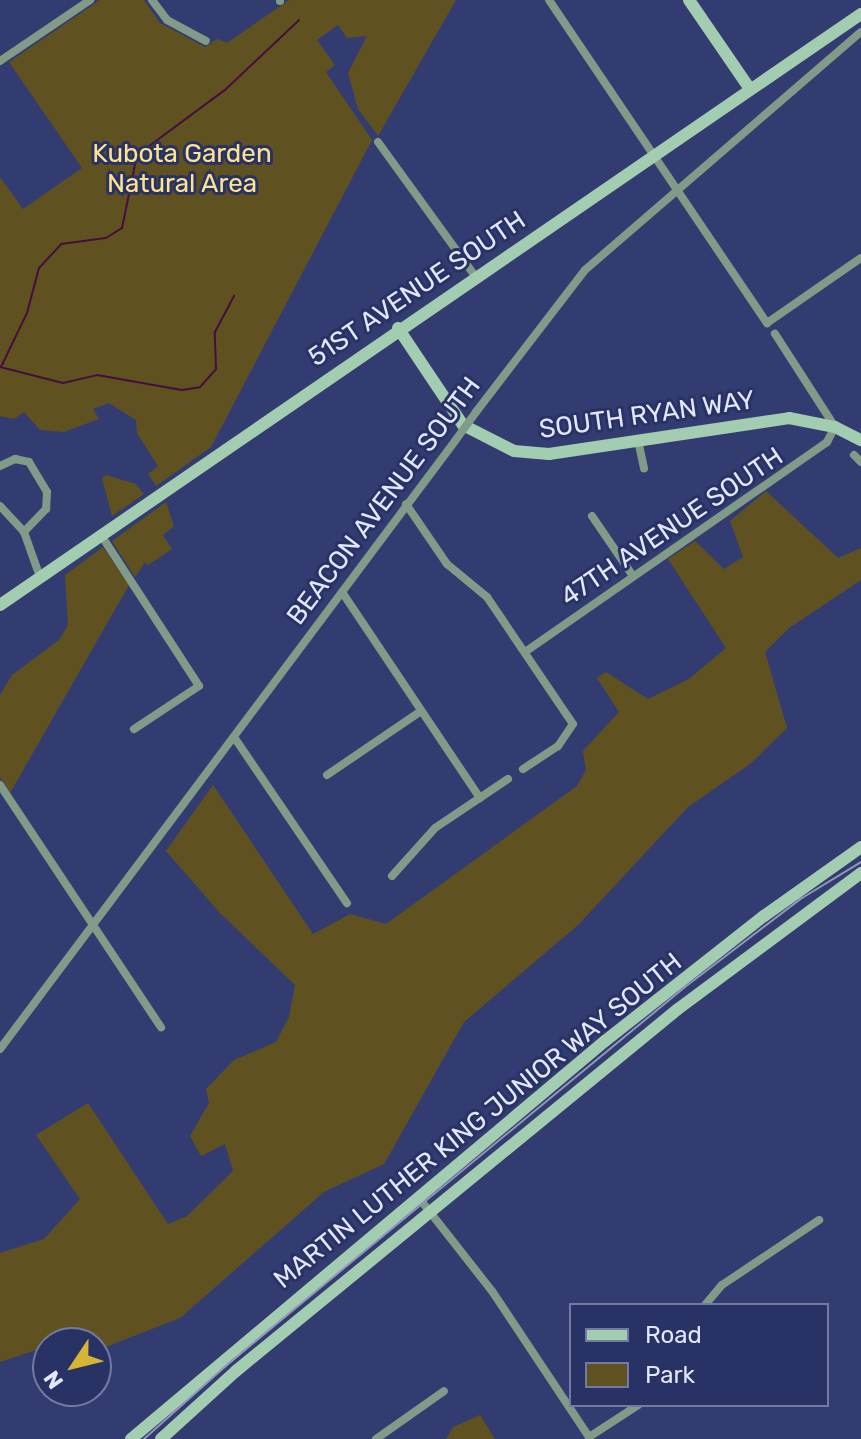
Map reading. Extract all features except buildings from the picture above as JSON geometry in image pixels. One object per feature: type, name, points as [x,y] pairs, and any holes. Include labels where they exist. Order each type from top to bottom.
[{"type":"main road","points":[[689,0],[750,89]]},
{"type":"main road","name":"51ST AVENUE SOUTH","points":[[0,605],[398,328],[857,17]]},
{"type":"main road","name":"SOUTH RYAN WAY","points":[[398,328],[453,414],[493,445],[543,454],[768,419],[835,427],[861,440]]},
{"type":"main road","name":"MARTIN LUTHER KING JUNIOR WAY SOUTH","points":[[131,1439],[645,1010],[861,847]]},
{"type":"main road","name":"MARTIN LUTHER KING JUNIOR WAY SOUTH","points":[[161,1439],[265,1347],[431,1216],[678,1009],[861,873]]},
{"type":"street","points":[[0,61],[90,0]]},
{"type":"street","points":[[152,0],[167,20],[206,41]]},
{"type":"street","points":[[549,0],[656,153],[767,323],[861,258]]},
{"type":"street","points":[[857,17],[861,31]]},
{"type":"street","name":"BEACON AVENUE SOUTH","points":[[0,1049],[406,504],[585,270],[861,31]]},
{"type":"street","points":[[823,40],[834,55]]},
{"type":"street","points":[[378,142],[475,276]]},
{"type":"street","points":[[775,334],[835,427]]},
{"type":"street","name":"47TH AVENUE SOUTH","points":[[525,652],[814,454],[835,427]]},
{"type":"street","points":[[638,440],[644,468]]},
{"type":"street","points":[[0,466],[15,459],[29,462],[47,492],[46,509],[24,532]]},
{"type":"street","points":[[406,504],[447,564],[480,589],[573,728],[558,746],[523,769]]},
{"type":"street","points":[[0,506],[24,532],[40,577]]},
{"type":"street","points":[[592,516],[633,576]]},
{"type":"street","points":[[101,535],[199,686],[134,729]]},
{"type":"street","points":[[342,592],[480,798]]},
{"type":"street","points":[[327,775],[421,711]]},
{"type":"street","points":[[234,737],[347,903]]},
{"type":"street","points":[[392,876],[435,828],[508,779]]},
{"type":"street","points":[[0,785],[161,1027]]},
{"type":"street","points":[[419,1198],[492,1291],[569,1407]]},
{"type":"street","points":[[707,1303],[722,1285],[819,1220]]},
{"type":"street","points":[[376,1439],[444,1391]]},
{"type":"street","points":[[569,1407],[589,1437],[635,1407]]},
{"type":"green space","name":"Kubota Garden Natural Area","points":[[100,0],[144,0],[160,23],[205,47],[217,39],[227,43],[289,0],[456,0],[378,136],[358,109],[348,73],[367,36],[347,38],[338,25],[317,40],[335,65],[326,72],[372,140],[211,447],[156,486],[148,474],[158,466],[137,433],[136,420],[109,403],[93,409],[99,419],[64,432],[40,430],[24,412],[14,419],[0,416],[0,177],[23,209],[82,168],[9,62]]},
{"type":"green space","points":[[106,475],[136,484],[144,494],[112,516],[102,478]]},
{"type":"green space","points":[[766,491],[838,558],[861,548],[861,580],[789,628],[765,652],[787,728],[750,764],[688,807],[578,925],[464,1022],[384,1164],[324,1192],[180,1318],[112,1345],[112,1327],[32,1327],[32,1351],[0,1362],[0,1253],[44,1239],[80,1199],[36,1135],[88,1103],[168,1224],[187,1216],[233,1171],[225,1144],[201,1156],[190,1136],[209,1103],[206,1089],[234,1060],[276,1042],[289,1017],[295,985],[220,913],[166,851],[213,785],[313,934],[350,914],[386,924],[577,786],[586,770],[583,751],[619,712],[597,678],[606,672],[648,699],[689,679],[726,648],[668,559],[695,541],[724,569],[743,557],[730,521]]},
{"type":"green space","points":[[166,502],[174,526],[163,535],[172,549],[148,565],[145,562],[135,577],[112,541]]},
{"type":"green space","points":[[103,547],[129,585],[10,793],[0,777],[0,695],[12,675],[59,640],[68,625],[65,575]]},
{"type":"green space","points":[[480,1415],[495,1439],[446,1439],[453,1427]]},
{"type":"waterway","points":[[1,367],[27,313],[39,268],[61,244],[106,238],[122,228],[137,155],[225,90],[299,20]]},
{"type":"waterway","points":[[0,367],[63,383],[97,375],[182,390],[200,387],[216,369],[215,332],[234,296]]},
{"type":"tram line","points":[[144,1439],[229,1363],[685,987],[802,898],[861,862]]}]
